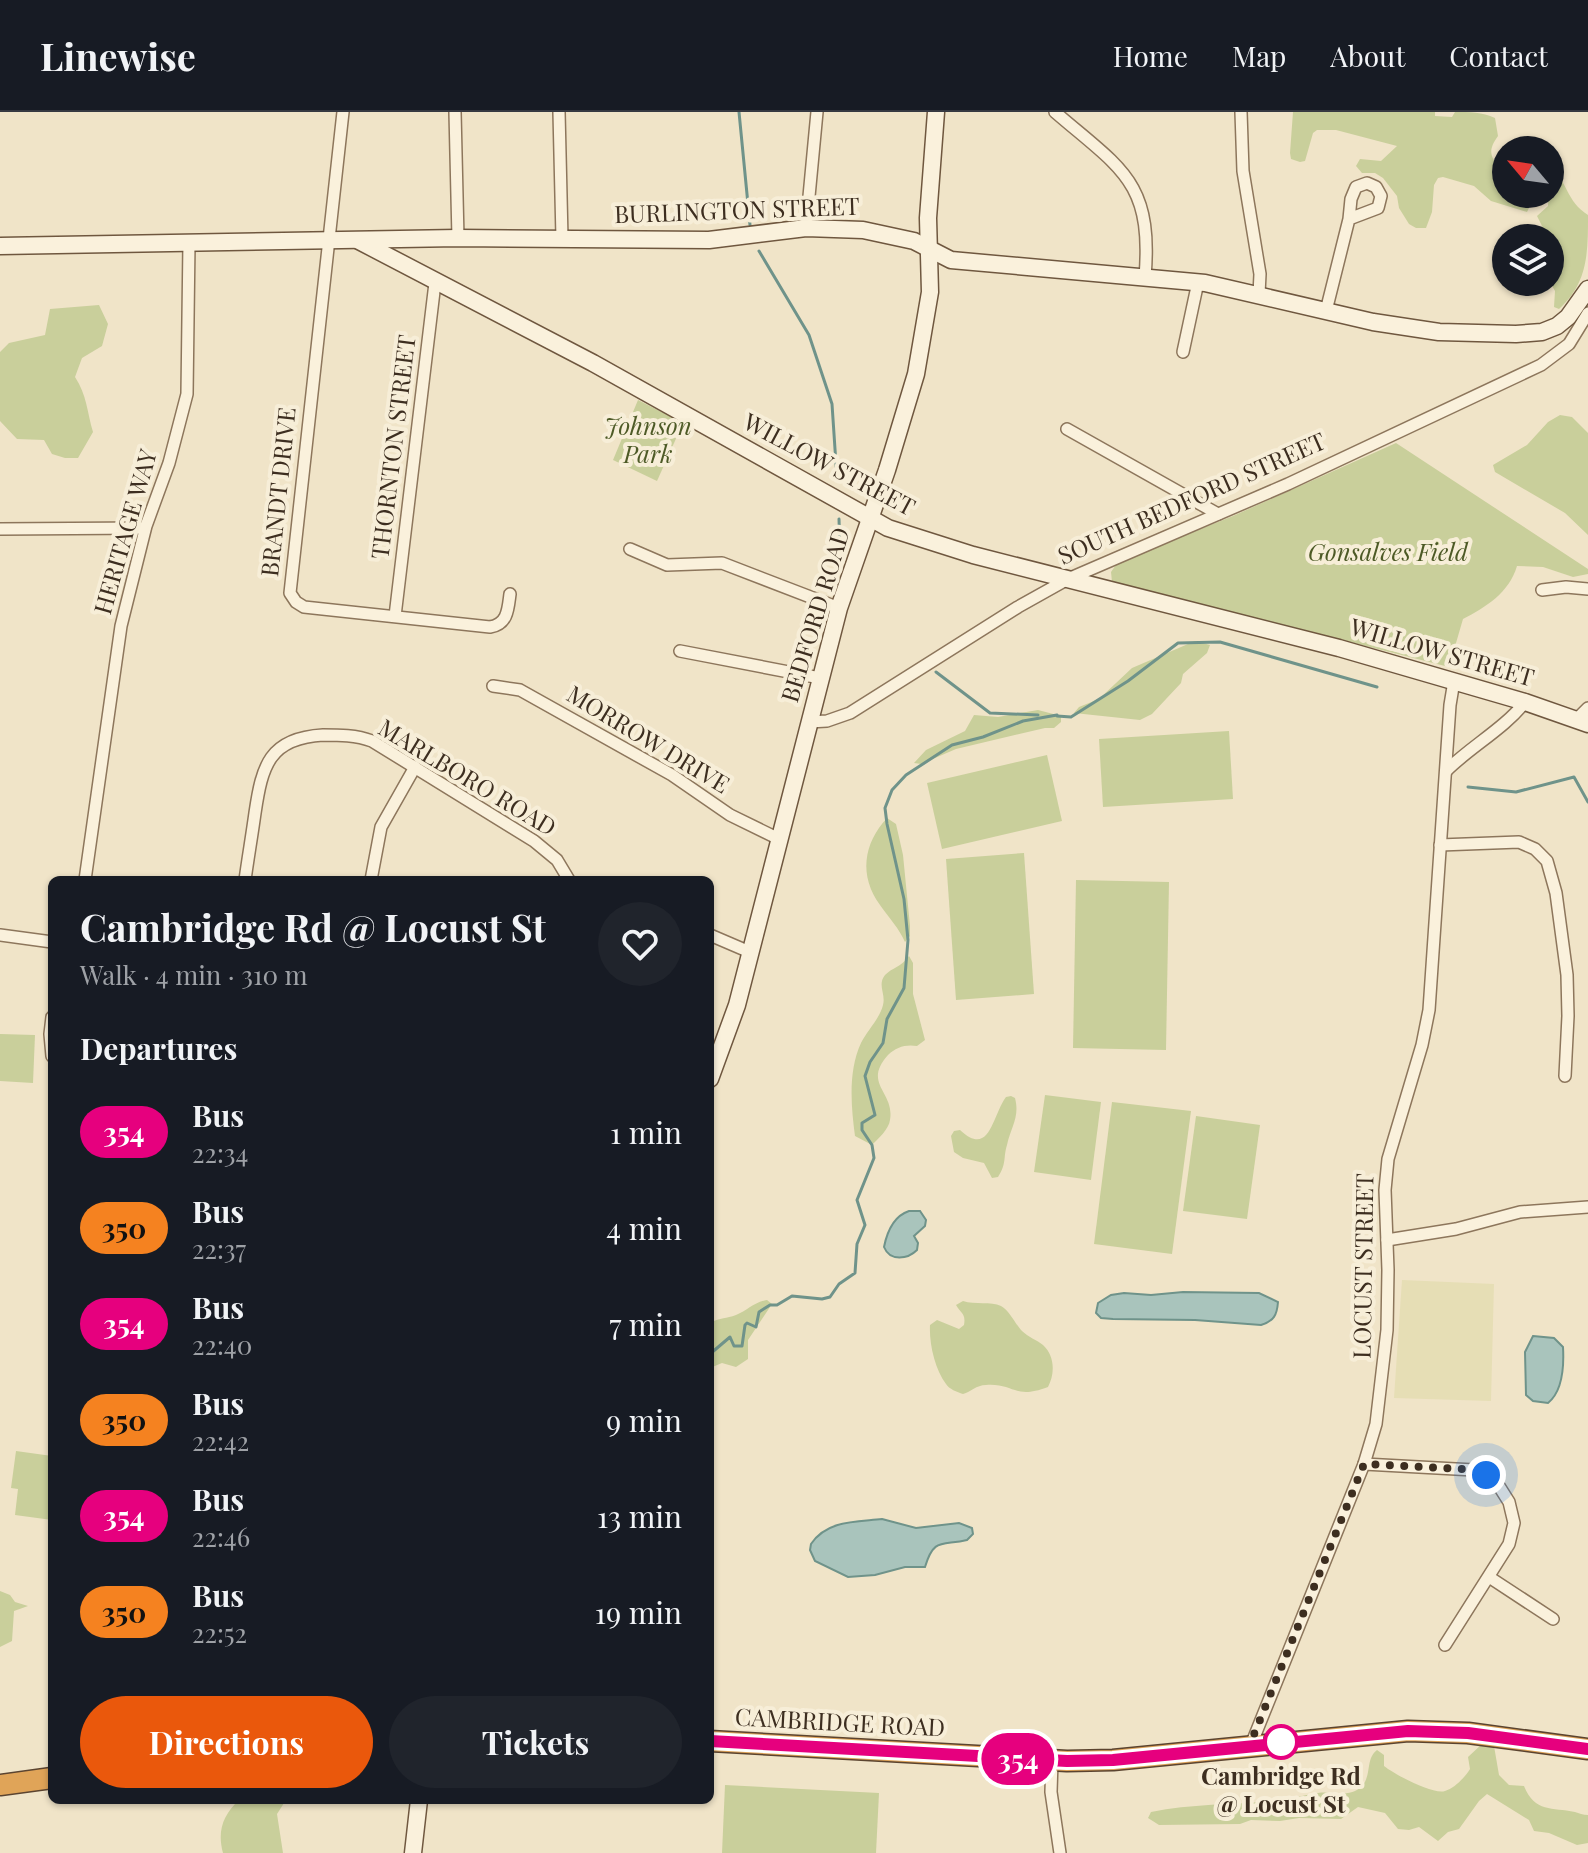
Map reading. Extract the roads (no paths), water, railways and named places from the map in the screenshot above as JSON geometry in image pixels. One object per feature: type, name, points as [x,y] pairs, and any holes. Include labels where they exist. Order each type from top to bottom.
[{"type":"highway","name":"CAMBRIDGE ROAD","points":[[714,1741],[1052,1761],[1113,1760],[1425,1731],[1588,1749]]},
{"type":"highway","points":[[0,1785],[48,1779]]},
{"type":"street","name":"BRANDT DRIVE","points":[[343,112],[290,591],[296,602],[304,607],[492,627],[506,617],[510,594]]},
{"type":"street","points":[[455,112],[458,238]]},
{"type":"street","points":[[559,112],[562,238]]},
{"type":"street","points":[[806,228],[817,112]]},
{"type":"street","name":"BEDFORD ROAD","points":[[715,1054],[752,953],[839,608],[904,419],[920,359],[930,292],[928,218],[936,112]]},
{"type":"street","points":[[1055,112],[1118,167],[1133,188],[1141,203],[1147,228],[1145,277]]},
{"type":"street","points":[[1241,112],[1243,175],[1260,274],[1259,294]]},
{"type":"street","points":[[1326,311],[1349,219]]},
{"type":"street","name":"BURLINGTON STREET","points":[[0,246],[458,238],[721,239],[806,228],[869,231],[911,240],[951,260],[1198,282],[1421,330],[1530,334],[1546,331],[1562,322],[1588,289]]},
{"type":"street","name":"WILLOW STREET","points":[[359,241],[593,363],[870,519],[941,546],[1339,648],[1584,717]]},
{"type":"street","name":"HERITAGE WAY","points":[[86,876],[121,626],[145,528],[169,463],[187,394],[189,243]]},
{"type":"street","points":[[1183,352],[1198,282]]},
{"type":"street","name":"THORNTON STREET","points":[[395,616],[435,283]]},
{"type":"street","name":"SOUTH BEDFORD STREET","points":[[809,722],[827,721],[850,713],[1006,614],[1068,579],[1302,478],[1541,365],[1569,344],[1588,313]]},
{"type":"street","points":[[1067,429],[1218,514]]},
{"type":"street","points":[[0,529],[145,528]]},
{"type":"street","points":[[630,549],[667,565],[724,563],[839,608]]},
{"type":"street","points":[[1542,590],[1563,587],[1588,589]]},
{"type":"street","points":[[680,651],[820,678]]},
{"type":"street","name":"LOCUST STREET","points":[[1251,1745],[1364,1464],[1379,1410],[1389,1294],[1385,1190],[1388,1159],[1422,1045],[1429,1010],[1454,681]]},
{"type":"street","name":"MORROW DRIVE","points":[[493,686],[521,691],[672,775],[730,815],[779,839]]},
{"type":"street","points":[[1446,771],[1525,702]]},
{"type":"street","name":"MARLBORO ROAD","points":[[246,876],[262,774],[272,755],[284,745],[312,736],[357,737],[372,741],[541,846],[557,860],[567,876]]},
{"type":"street","points":[[372,876],[381,827],[415,767]]},
{"type":"street","points":[[1440,845],[1519,842],[1539,852],[1547,861],[1556,893],[1567,975],[1565,1076]]},
{"type":"street","points":[[0,935],[48,941]]},
{"type":"street","points":[[714,937],[752,953]]},
{"type":"street","points":[[1387,1240],[1449,1230],[1520,1212],[1588,1207]]},
{"type":"street","points":[[1364,1464],[1478,1472],[1497,1483],[1509,1502],[1514,1523],[1506,1550],[1445,1645]]},
{"type":"street","points":[[1489,1577],[1553,1619]]},
{"type":"street","points":[[1052,1761],[1051,1792],[1060,1853]]},
{"type":"street","points":[[413,1853],[419,1804]]},
{"type":"water","points":[[909,1211],[920,1211],[926,1220],[925,1226],[914,1236],[918,1243],[917,1250],[904,1257],[895,1257],[884,1247],[887,1236],[895,1221]]},
{"type":"water","points":[[1259,1293],[1278,1302],[1278,1307],[1272,1319],[1261,1325],[1113,1319],[1101,1318],[1096,1313],[1098,1303],[1111,1295]]},
{"type":"water","points":[[1533,1336],[1554,1338],[1563,1347],[1560,1385],[1548,1403],[1533,1401],[1526,1395],[1525,1352]]},
{"type":"water","points":[[882,1519],[916,1528],[959,1523],[972,1528],[973,1534],[967,1540],[940,1544],[928,1557],[925,1567],[905,1567],[875,1575],[848,1577],[815,1561],[811,1544],[825,1530],[843,1524]]},
{"type":"waterway","points":[[739,112],[750,225]]},
{"type":"waterway","points":[[759,251],[809,335],[832,404],[837,479]]},
{"type":"waterway","points":[[839,519],[840,553]]},
{"type":"waterway","points":[[1057,716],[1071,717],[1128,681],[1178,643],[1220,642],[1377,687]]},
{"type":"waterway","points":[[936,672],[990,713],[1038,715]]},
{"type":"waterway","points":[[714,1351],[730,1337],[734,1346],[742,1346],[745,1325],[756,1327],[759,1312],[770,1305],[777,1305],[792,1296],[830,1297],[839,1284],[855,1273],[857,1244],[865,1225],[857,1200],[874,1158],[872,1145],[862,1130],[862,1123],[875,1115],[865,1076],[883,1043],[887,1019],[904,988],[908,940],[904,899],[885,808],[892,790],[906,775],[952,745],[1023,721],[1057,715]]},
{"type":"waterway","points":[[1468,787],[1516,792],[1574,777],[1588,802]]},
{"type":"place","name":"Cambridge Rd @ Locust St","points":[[1281,1742]]},
{"type":"park label","name":"Johnson Park","points":[[648,441]]},
{"type":"park label","name":"Gonsalves Field","points":[[1388,553]]}]
